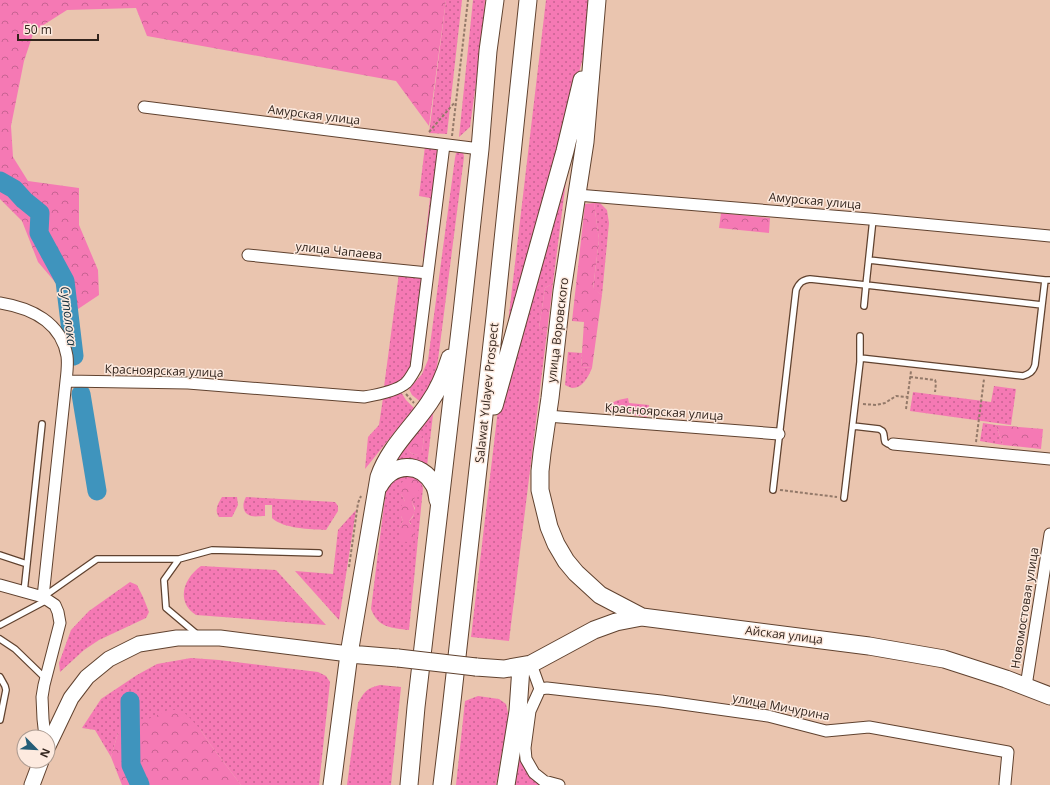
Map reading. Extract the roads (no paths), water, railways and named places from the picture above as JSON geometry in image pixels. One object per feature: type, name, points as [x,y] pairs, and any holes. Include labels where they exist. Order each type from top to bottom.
[{"type":"main road","points":[[409,785],[417,699],[480,149],[488,51],[495,0]]},
{"type":"main road","name":"Salawat Yulayev Prospect","points":[[442,785],[494,325],[528,0]]},
{"type":"main road","name":"улица Воровского","points":[[597,0],[585,142],[562,291],[540,465],[540,490],[549,527],[556,544],[566,561],[576,573],[600,595],[642,618]]},
{"type":"main road","points":[[477,476],[498,392],[565,151],[594,36]]},
{"type":"main road","points":[[332,785],[349,654],[379,477],[392,450],[438,389],[447,368],[460,325]]},
{"type":"main road","points":[[376,492],[382,481],[392,470],[406,467],[414,468],[430,478],[435,486],[439,506]]},
{"type":"main road","name":"Айская улица","points":[[526,666],[600,628],[616,622],[642,618],[894,649],[944,658],[988,672],[1050,696]]},
{"type":"main road","points":[[56,729],[71,698],[87,677],[109,659],[139,644],[177,638],[220,638],[349,654],[476,667],[504,669],[526,666],[506,785]]},
{"type":"main road","points":[[32,785],[38,769]]},
{"type":"street","name":"Амурская улица","points":[[144,107],[480,149]]},
{"type":"street","name":"Красноярская улица","points":[[66,381],[188,382],[364,397],[384,393],[404,385],[411,378],[416,368],[444,145]]},
{"type":"street","name":"Амурская улица","points":[[577,195],[874,219],[1050,236]]},
{"type":"street","name":"улица Чапаева","points":[[248,255],[428,273]]},
{"type":"street","points":[[0,303],[22,308],[35,313],[47,321],[57,332],[64,345],[67,356],[66,381],[45,598]]},
{"type":"street","name":"Красноярская улица","points":[[547,416],[779,434]]},
{"type":"street","points":[[893,444],[1050,459]]},
{"type":"street","name":"Новомостовая улица","points":[[1026,686],[1046,582],[1050,534]]},
{"type":"street","points":[[0,585],[45,598],[54,605],[58,612],[60,623],[42,697],[44,729]]},
{"type":"street","points":[[526,666],[540,689],[530,711],[525,748],[526,759],[534,774],[544,783],[559,785]]},
{"type":"street","name":"улица Мичурина","points":[[540,689],[547,688],[661,701],[768,716],[826,731],[869,727],[1008,752],[1005,784]]},
{"type":"lane","points":[[864,306],[874,219]]},
{"type":"lane","points":[[860,358],[1023,376],[1027,375],[1032,371],[1035,365],[1042,305],[1047,280],[869,260]]},
{"type":"lane","points":[[773,490],[796,290],[801,281],[810,279],[1042,305]]},
{"type":"lane","points":[[844,498],[860,358],[860,336]]},
{"type":"lane","points":[[24,592],[42,424]]},
{"type":"lane","points":[[853,426],[882,430],[884,432],[886,442],[888,444],[893,444]]},
{"type":"lane","points":[[0,625],[45,598],[97,560],[179,559],[212,550],[319,553]]},
{"type":"lane","points":[[0,555],[27,564]]},
{"type":"lane","points":[[179,559],[164,580],[166,608],[202,638]]},
{"type":"lane","points":[[0,639],[15,649],[46,679]]},
{"type":"lane","points":[[0,677],[6,690],[0,720]]},
{"type":"waterway","name":"Сутолока","points":[[0,181],[14,189],[24,200],[40,213],[39,233],[65,281],[74,356]]},
{"type":"waterway","name":"Сутолока","points":[[81,394],[97,491]]},
{"type":"waterway","name":"Сутолока","points":[[130,701],[131,765],[140,785]]}]
